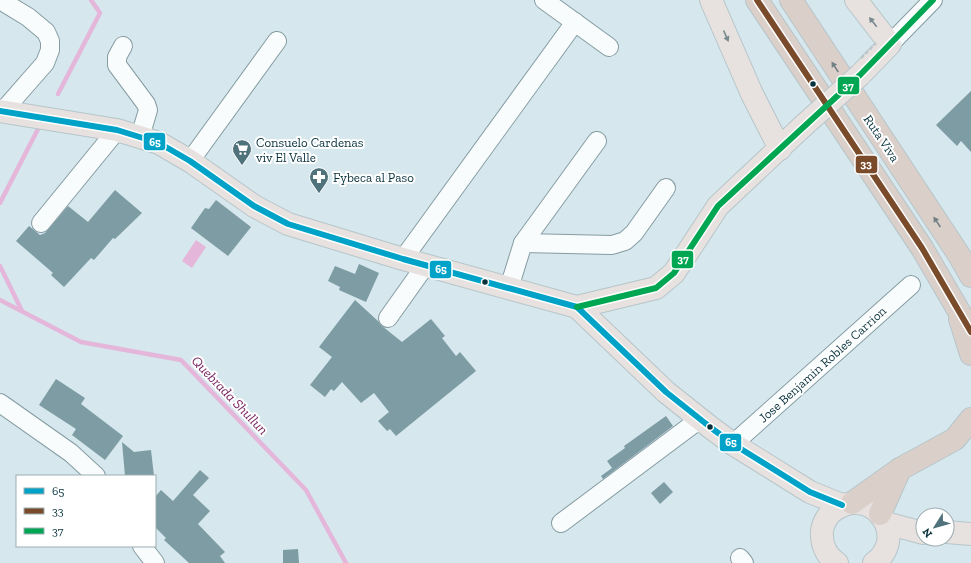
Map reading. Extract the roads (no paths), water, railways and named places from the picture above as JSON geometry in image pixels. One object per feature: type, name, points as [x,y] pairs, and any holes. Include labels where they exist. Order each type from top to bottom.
[{"type":"highway","points":[[757,0],[922,248],[971,332]]},
{"type":"highway","name":"Ruta Viva","points":[[791,0],[965,260],[971,276]]},
{"type":"highway","points":[[958,310],[971,354]]},
{"type":"highway","points":[[840,509],[900,469],[963,439],[971,419]]},
{"type":"highway","points":[[881,545],[900,469]]},
{"type":"main road","points":[[710,0],[752,94],[780,149]]},
{"type":"main road","points":[[577,307],[656,288],[674,273],[718,206],[860,75],[890,44],[856,0]]},
{"type":"main road","points":[[2,111],[118,130],[159,143],[190,162],[254,206],[288,224],[403,260],[577,307],[666,392],[700,419],[733,444],[840,509]]},
{"type":"main road","points":[[837,563],[827,553],[823,545],[823,527],[840,509],[863,503],[881,545],[915,535]]},
{"type":"main road","points":[[955,533],[971,534]]},
{"type":"street","points":[[0,0],[28,17],[46,32],[50,41],[50,50],[46,63],[2,111]]},
{"type":"street","points":[[544,0],[609,46]]},
{"type":"street","points":[[890,44],[933,0]]},
{"type":"street","points":[[403,260],[574,22]]},
{"type":"street","points":[[190,162],[278,42]]},
{"type":"street","points":[[123,46],[117,57],[117,65],[146,104],[148,110],[140,137]]},
{"type":"street","points":[[41,223],[118,130]]},
{"type":"street","points":[[509,288],[523,243],[597,141]]},
{"type":"street","points":[[523,243],[612,245],[625,241],[634,233],[666,188]]},
{"type":"street","points":[[388,318],[425,266]]},
{"type":"street","name":"Jose Benjamin Robles Carrion","points":[[733,444],[911,285]]},
{"type":"street","points":[[0,403],[71,453],[95,475]]},
{"type":"street","points":[[561,523],[700,419]]},
{"type":"street","points":[[143,547],[155,563]]},
{"type":"waterway","points":[[58,94],[100,13],[91,0]]},
{"type":"waterway","points":[[0,203],[38,129]]},
{"type":"waterway","points":[[0,266],[22,311]]},
{"type":"waterway","name":"Quebrada Shullun","points":[[0,300],[81,342],[181,360],[306,490],[346,563]]},
{"type":"place","name":"Consuelo Cardenas viv El Valle","points":[[242,166]]},
{"type":"place","name":"Fybeca al Paso","points":[[319,194]]}]
